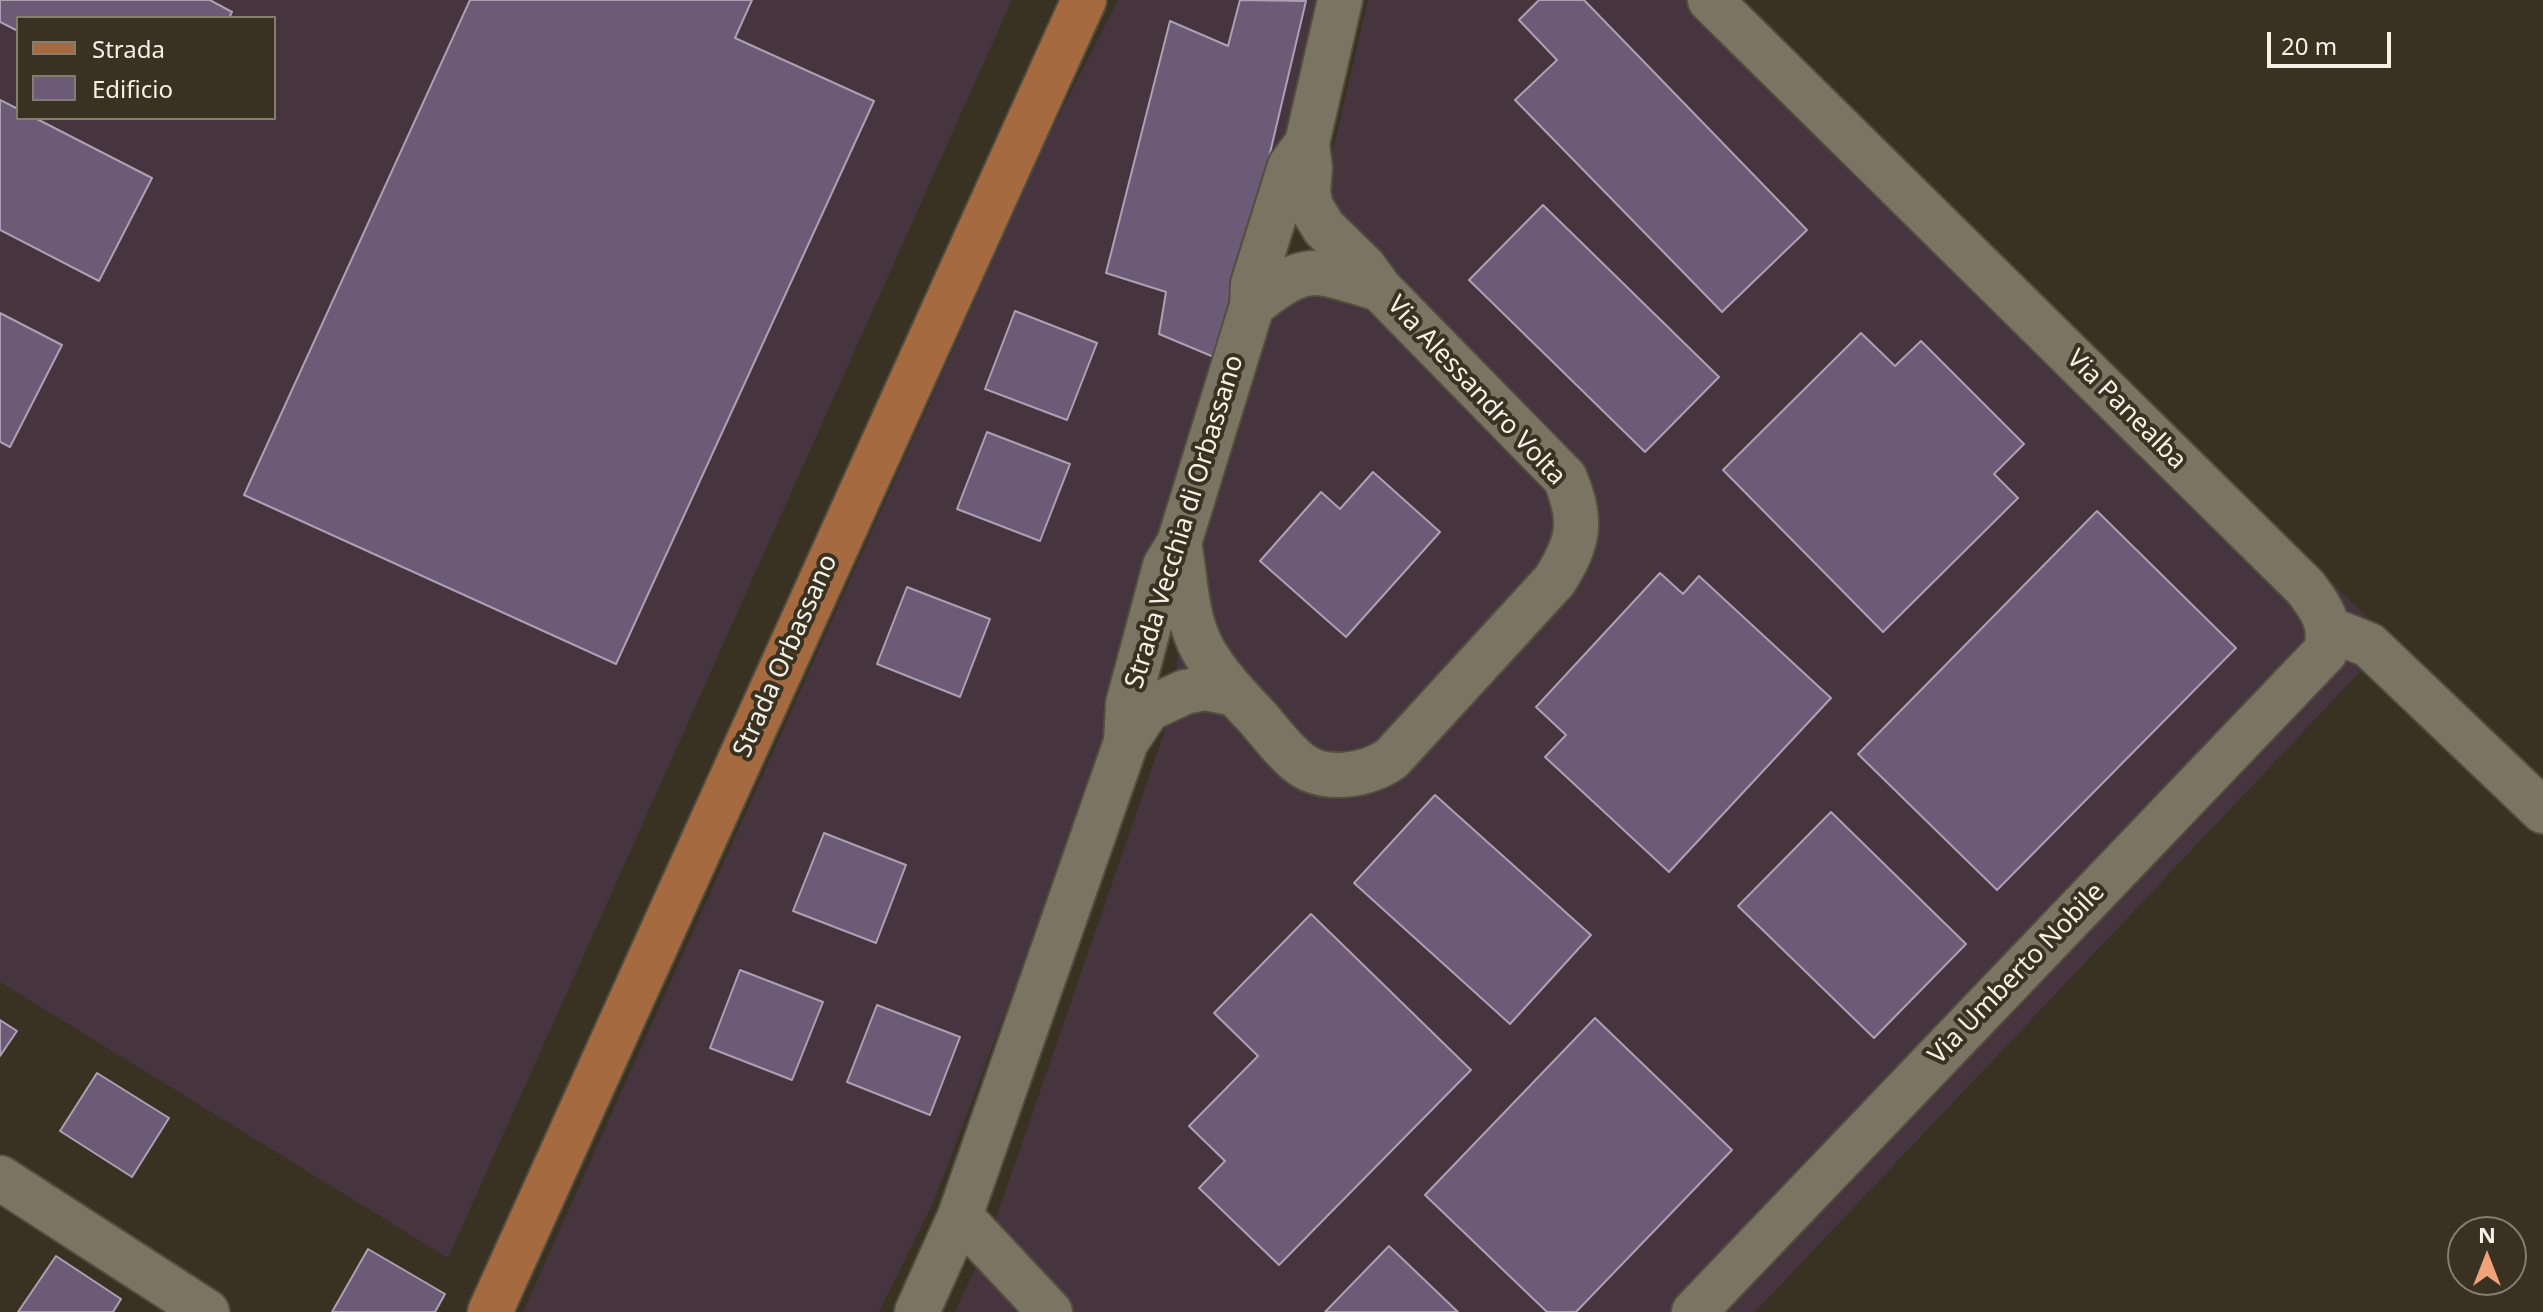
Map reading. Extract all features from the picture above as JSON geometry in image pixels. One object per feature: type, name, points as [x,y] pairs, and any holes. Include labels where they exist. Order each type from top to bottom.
[{"type":"main road","name":"Strada Orbassano","points":[[490,1312],[1084,0]]},
{"type":"street","name":"Strada Vecchia di Orbassano","points":[[917,1312],[960,1216],[1126,742],[1128,704],[1165,566],[1179,543],[1252,306],[1253,284],[1290,166],[1307,143],[1340,0]]},
{"type":"street","name":"Via Panealba","points":[[1710,0],[2305,587],[2320,607],[2329,629]]},
{"type":"street","name":"Via Alessandro Volta","points":[[1179,543],[1191,618],[1203,650],[1235,694],[1300,764],[1323,774],[1350,775],[1379,768],[1391,759],[1555,580],[1569,558],[1577,528],[1576,503],[1565,478],[1324,228],[1311,207],[1308,192],[1310,168],[1307,143]]},
{"type":"street","name":"Via Alessandro Volta","points":[[1252,306],[1278,284],[1313,272],[1337,275],[1380,289]]},
{"type":"street","points":[[2329,629],[2369,645],[2543,811]]},
{"type":"street","name":"Via Umberto Nobile","points":[[1694,1312],[2325,652],[2329,629]]},
{"type":"street","points":[[1126,742],[1148,709],[1173,697],[1205,688],[1235,694]]},
{"type":"street","points":[[0,1178],[207,1312]]},
{"type":"street","points":[[960,1216],[1050,1312]]},
{"type":"shaded area","points":[[0,0],[1012,0],[448,1258],[0,982]]},
{"type":"shaded area","points":[[1118,0],[1319,0],[1297,100],[1119,712],[934,1201],[879,1312],[523,1312],[1047,139]]},
{"type":"shaded area","points":[[1368,0],[1739,0],[2390,640],[1755,1312],[955,1312],[990,1236],[1163,736],[1202,534],[1262,332],[1277,312],[1298,299]]},
{"type":"building","points":[[0,0],[210,0],[232,12],[230,16],[16,16],[16,30],[0,22]]},
{"type":"building","points":[[470,0],[752,0],[735,38],[874,101],[616,664],[244,495]]},
{"type":"building","points":[[1240,0],[1306,1],[1221,360],[1159,334],[1166,292],[1106,273],[1170,21],[1228,46]]},
{"type":"building","points":[[1539,0],[1584,0],[1807,230],[1722,312],[1515,100],[1557,60],[1519,20]]},
{"type":"building","points":[[0,100],[16,108],[16,120],[39,120],[152,178],[99,281],[0,230]]},
{"type":"building","points":[[1543,205],[1719,377],[1645,452],[1469,280]]},
{"type":"building","points":[[1015,311],[1097,343],[1067,420],[985,389]]},
{"type":"building","points":[[0,313],[62,345],[10,447],[0,442]]},
{"type":"building","points":[[1861,333],[1895,366],[1921,341],[2024,444],[1994,474],[2018,498],[1883,632],[1723,470]]},
{"type":"building","points":[[987,432],[1070,464],[1040,541],[957,509]]},
{"type":"building","points":[[1373,472],[1440,532],[1346,637],[1260,561],[1321,492],[1340,509]]},
{"type":"building","points":[[2097,511],[2236,648],[1997,890],[1858,754]]},
{"type":"building","points":[[1660,573],[1683,594],[1699,576],[1831,698],[1669,872],[1545,757],[1566,735],[1536,707]]},
{"type":"building","points":[[907,587],[990,619],[960,697],[877,664]]},
{"type":"building","points":[[1435,795],[1591,935],[1510,1024],[1354,883]]},
{"type":"building","points":[[1831,812],[1966,944],[1874,1038],[1738,906]]},
{"type":"building","points":[[824,833],[906,865],[876,943],[793,911]]},
{"type":"building","points":[[1311,914],[1471,1070],[1279,1265],[1199,1188],[1225,1161],[1189,1126],[1258,1056],[1214,1013]]},
{"type":"building","points":[[740,970],[823,1002],[792,1080],[710,1048]]},
{"type":"building","points":[[877,1005],[960,1037],[930,1115],[847,1082]]},
{"type":"building","points":[[1595,1018],[1732,1150],[1576,1312],[1547,1312],[1425,1195]]},
{"type":"building","points":[[0,1020],[17,1031],[0,1056]]},
{"type":"building","points":[[97,1073],[169,1118],[132,1177],[60,1131]]},
{"type":"building","points":[[1389,1246],[1458,1312],[1325,1312]]},
{"type":"building","points":[[368,1249],[445,1294],[435,1312],[332,1312]]},
{"type":"building","points":[[56,1256],[121,1299],[113,1312],[18,1312]]}]
